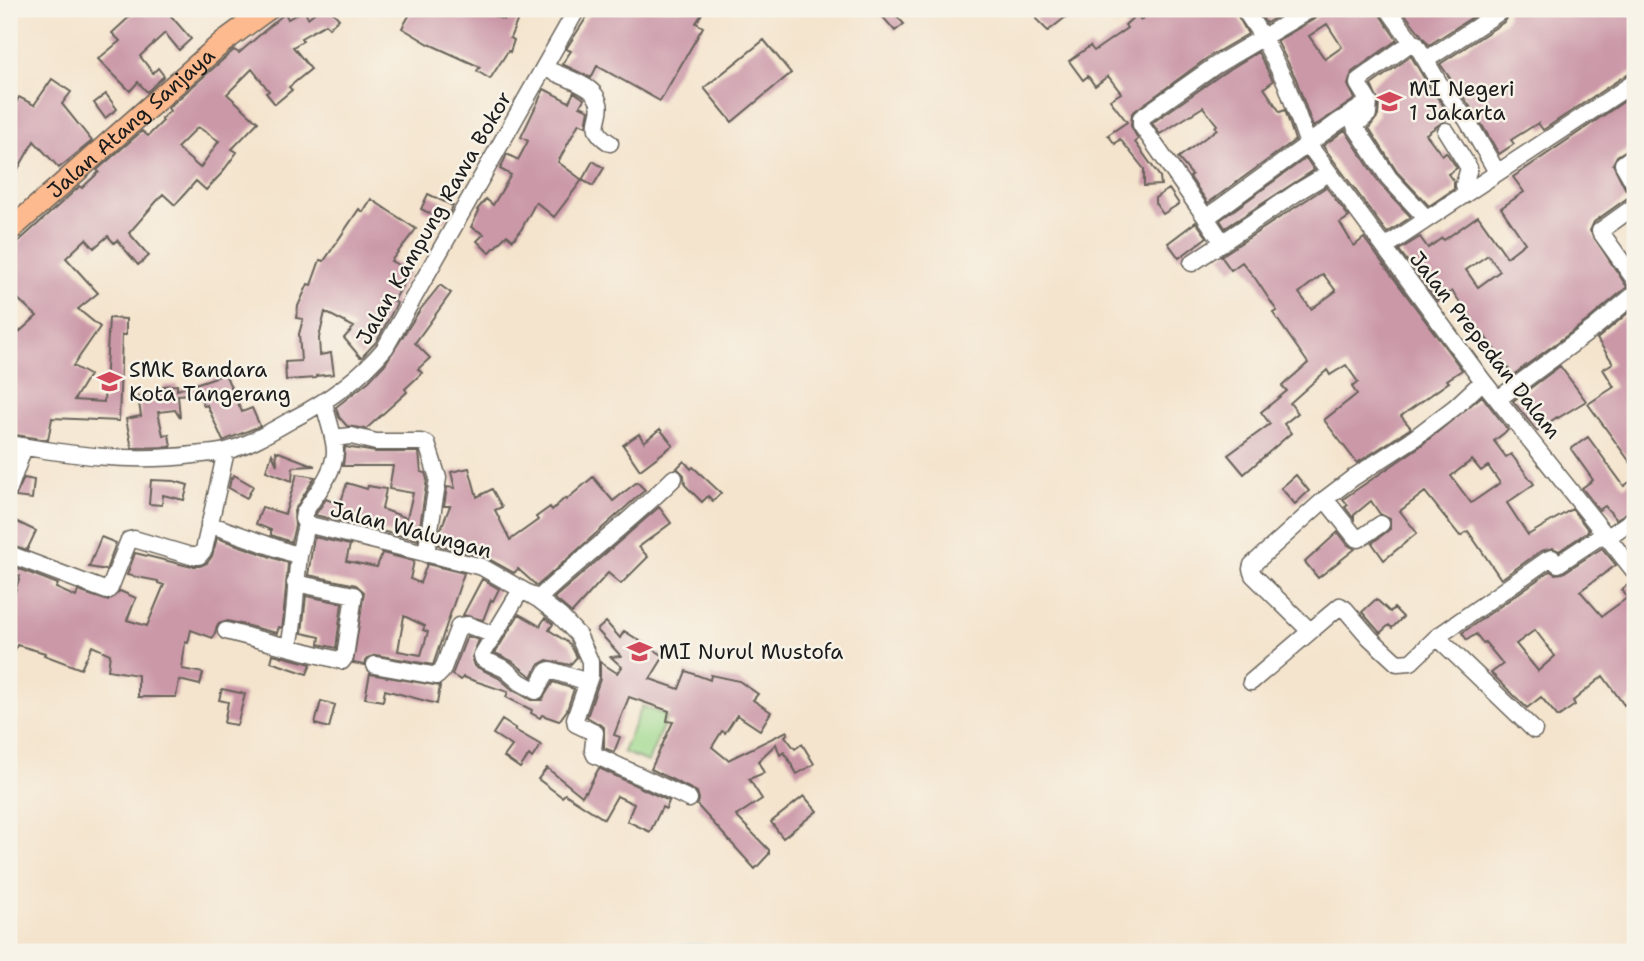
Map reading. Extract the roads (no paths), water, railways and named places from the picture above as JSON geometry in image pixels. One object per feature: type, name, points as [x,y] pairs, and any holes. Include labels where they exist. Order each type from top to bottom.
[{"type":"main road","name":"Jalan Atang Sanjaya","points":[[9,231],[223,42],[268,9]]},
{"type":"street","name":"Jalan Kampung Rawa Bokor","points":[[16,445],[77,455],[144,459],[225,457],[266,434],[325,409],[385,348],[550,71],[577,9]]},
{"type":"street","points":[[1244,9],[1262,36],[1286,83],[1308,144],[1385,247]]},
{"type":"street","points":[[1223,243],[1140,120],[1216,65],[1311,9]]},
{"type":"street","points":[[1388,9],[1467,120],[1497,172]]},
{"type":"street","points":[[1426,61],[1498,13],[1496,9]]},
{"type":"street","points":[[1412,42],[1359,80],[1358,84],[1369,102],[1368,114],[1355,127],[1389,178],[1426,218]]},
{"type":"street","points":[[550,71],[593,92],[601,105],[596,130],[599,136],[610,144]]},
{"type":"street","name":"Jalan Prepedan Dalam","points":[[1635,82],[1385,247],[1483,381],[1635,572]]},
{"type":"street","points":[[1206,218],[1338,121],[1369,102]]},
{"type":"street","points":[[1446,131],[1469,168],[1464,185],[1468,191]]},
{"type":"street","points":[[1635,155],[1623,164],[1635,185]]},
{"type":"street","points":[[1192,263],[1329,173]]},
{"type":"street","points":[[1635,206],[1600,231],[1635,281]]},
{"type":"street","points":[[1498,399],[1635,295]]},
{"type":"street","points":[[1310,631],[1254,575],[1252,565],[1325,499],[1353,477],[1413,439],[1483,381]]},
{"type":"street","points":[[289,646],[296,618],[295,583],[306,524],[303,520],[304,513],[325,480],[333,461],[333,438],[325,409]]},
{"type":"street","points":[[333,438],[351,436],[376,442],[427,444],[438,478],[426,554]]},
{"type":"street","points":[[9,489],[16,445]]},
{"type":"street","points":[[9,554],[107,591],[129,540],[134,539],[198,556],[204,550],[225,457]]},
{"type":"street","points":[[538,599],[576,563],[645,508],[674,478]]},
{"type":"street","points":[[1325,499],[1356,538],[1359,539],[1381,524]]},
{"type":"street","points":[[1251,682],[1335,608],[1341,607],[1381,650],[1397,663],[1411,662],[1437,637],[1547,560],[1552,558],[1558,564],[1635,518]]},
{"type":"street","points":[[209,524],[299,556]]},
{"type":"street","name":"Jalan Walungan","points":[[306,524],[482,567],[538,599],[560,616],[582,640],[590,661],[588,682],[575,719],[576,724],[595,733],[595,755],[689,799]]},
{"type":"street","points":[[226,631],[342,661],[345,657],[355,598],[350,593],[295,583]]},
{"type":"street","points":[[521,590],[482,655],[483,659],[505,669],[536,691],[550,670],[588,682]]},
{"type":"street","points":[[375,665],[437,676],[442,671],[459,626],[468,625],[494,635]]},
{"type":"street","points":[[1437,637],[1534,730]]},
{"type":"waterway","points":[[656,952],[692,946],[712,947],[729,952]]},
{"type":"place","name":"MI Negeri 1 Jakarta","points":[[1389,101]]},
{"type":"place","name":"SMK Bandara Kota Tangerang","points":[[109,382]]},
{"type":"place","name":"MI Nurul Mustofa","points":[[639,652]]}]
